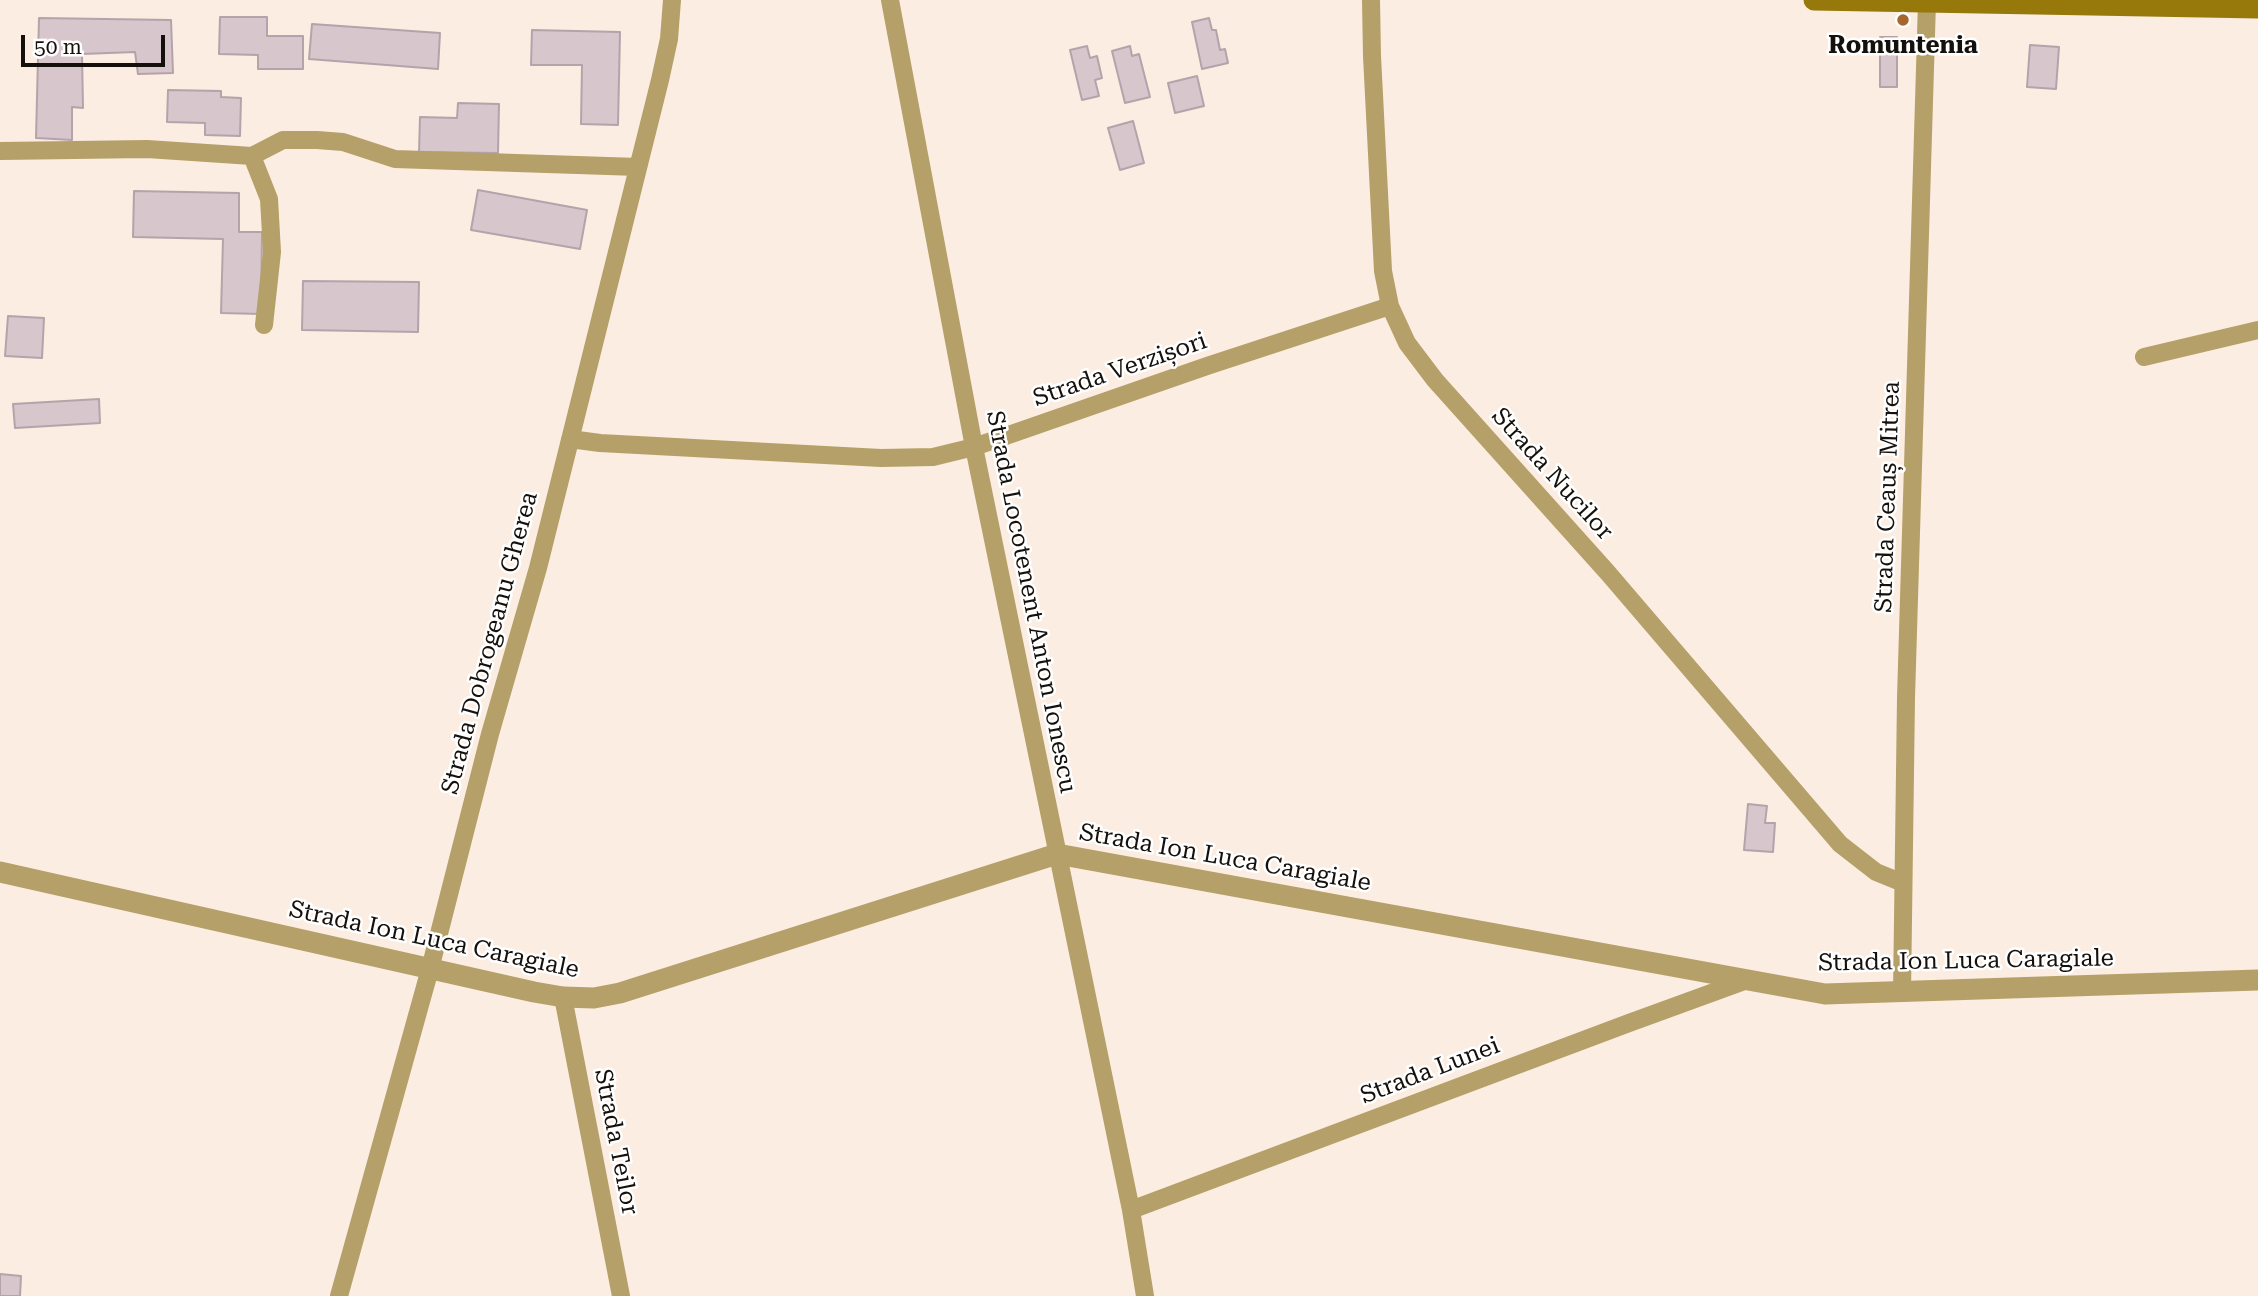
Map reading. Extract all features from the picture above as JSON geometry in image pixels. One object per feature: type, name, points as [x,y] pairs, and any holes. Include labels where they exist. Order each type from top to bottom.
[{"type":"main road","points":[[1814,0],[2258,8]]},
{"type":"street","name":"Strada Dobrogeanu Gherea","points":[[339,1296],[538,569],[669,39],[672,0]]},
{"type":"street","name":"Strada Locotenent Anton Ionescu","points":[[890,0],[974,447],[1131,1210],[1145,1296]]},
{"type":"street","name":"Strada Nucilor","points":[[1371,0],[1382,271],[1390,306],[1407,343],[1435,380],[1608,573],[1840,844],[1876,872],[1903,883]]},
{"type":"street","name":"Strada Ceauș Mitrea","points":[[1902,993],[1906,698],[1929,1]]},
{"type":"street","points":[[0,151],[147,149],[252,156],[283,140],[317,140],[343,142],[395,159],[638,167]]},
{"type":"street","points":[[252,156],[269,199],[272,252],[264,325]]},
{"type":"street","name":"Strada Verzișori","points":[[570,439],[600,443],[881,458],[933,457],[974,447],[1390,306]]},
{"type":"street","points":[[2144,356],[2258,330]]},
{"type":"street","name":"Strada Ion Luca Caragiale","points":[[0,872],[563,997],[594,998],[620,993],[1057,854],[1825,994],[2258,980]]},
{"type":"street","name":"Strada Lunei","points":[[1131,1210],[1747,980]]},
{"type":"street","name":"Strada Teilor","points":[[563,997],[621,1296]]},
{"type":"building","points":[[220,17],[267,17],[267,36],[303,36],[303,69],[258,69],[258,55],[219,54]]},
{"type":"building","points":[[39,18],[171,20],[173,73],[138,74],[135,52],[82,54],[83,108],[72,107],[72,140],[36,138]]},
{"type":"building","points":[[1209,18],[1212,30],[1216,30],[1220,50],[1225,49],[1228,63],[1202,69],[1192,22]]},
{"type":"building","points":[[312,24],[440,33],[438,69],[309,59]]},
{"type":"building","points":[[532,30],[620,32],[618,125],[581,124],[582,65],[531,65]]},
{"type":"building","points":[[1880,37],[1897,37],[1897,87],[1880,87]]},
{"type":"building","points":[[2030,45],[2059,47],[2056,89],[2027,87]]},
{"type":"building","points":[[1087,46],[1090,58],[1097,56],[1102,78],[1095,80],[1099,96],[1082,100],[1070,50]]},
{"type":"building","points":[[1130,46],[1132,56],[1139,54],[1150,97],[1125,103],[1112,51]]},
{"type":"building","points":[[1197,76],[1204,106],[1175,113],[1168,83]]},
{"type":"building","points":[[168,90],[221,91],[221,97],[241,98],[240,136],[205,135],[205,123],[167,122]]},
{"type":"building","points":[[458,103],[499,104],[498,153],[419,152],[420,117],[457,118]]},
{"type":"building","points":[[1133,121],[1144,163],[1120,170],[1108,128]]},
{"type":"building","points":[[478,190],[587,210],[580,249],[471,230]]},
{"type":"building","points":[[134,191],[239,193],[239,232],[262,232],[261,314],[221,313],[223,239],[133,237]]},
{"type":"building","points":[[303,281],[419,282],[418,332],[302,330]]},
{"type":"building","points":[[8,316],[44,318],[42,358],[5,356]]},
{"type":"building","points":[[99,399],[100,423],[15,428],[13,404]]},
{"type":"building","points":[[1748,804],[1767,806],[1765,823],[1775,823],[1773,852],[1744,850]]},
{"type":"building","points":[[0,1274],[21,1276],[20,1296],[0,1296]]},
{"type":"place","name":"Romuntenia","points":[[1903,20]]}]
